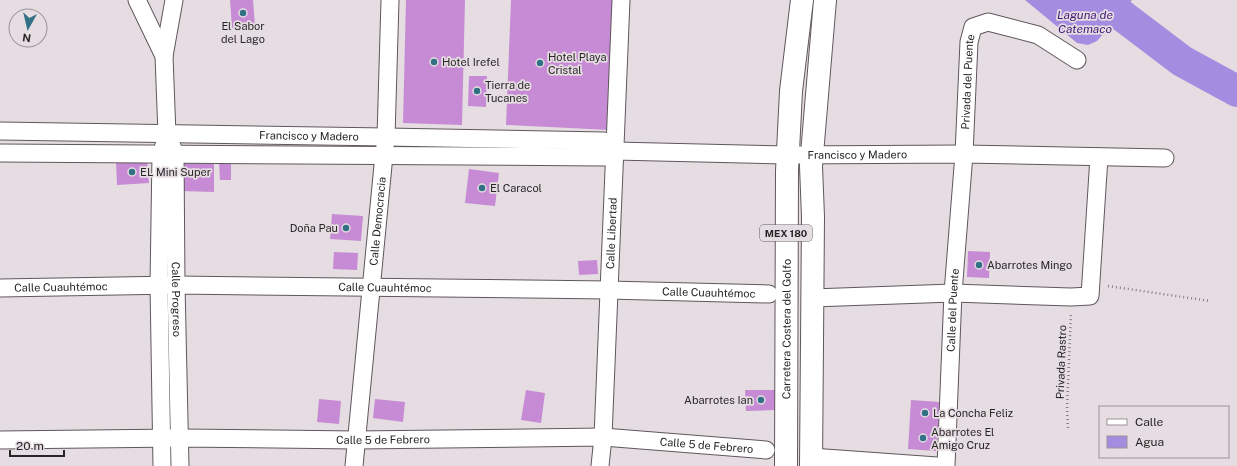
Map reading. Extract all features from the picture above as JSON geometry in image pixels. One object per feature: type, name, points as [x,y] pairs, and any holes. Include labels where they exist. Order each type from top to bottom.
[{"type":"main road","name":"Carretera Costera del Golfo","points":[[786,466],[786,171],[791,90],[802,0]]},
{"type":"main road","name":"MEX 180","points":[[811,462],[813,217],[811,166],[825,0]]},
{"type":"street","points":[[137,0],[164,56]]},
{"type":"street","name":"Calle Progreso","points":[[174,0],[164,56],[166,134],[176,284],[180,466]]},
{"type":"street","name":"Calle Democracia","points":[[354,466],[386,137],[390,0]]},
{"type":"street","name":"Calle Libertad","points":[[600,466],[603,437],[621,0]]},
{"type":"street","name":"Privada del Puente","points":[[964,154],[969,42],[973,27],[988,22],[1038,35],[1076,60]]},
{"type":"street","name":"Francisco y Madero","points":[[0,131],[604,141],[615,151]]},
{"type":"street","name":"Francisco y Madero","points":[[0,153],[605,157],[615,151],[788,155],[964,154],[1165,158]]},
{"type":"street","name":"Calle Progreso","points":[[162,466],[159,285],[168,154]]},
{"type":"street","name":"Calle del Puente","points":[[946,466],[953,293],[964,154]]},
{"type":"street","points":[[812,298],[953,293],[1071,297],[1090,296],[1099,157]]},
{"type":"street","name":"Calle Cuauhtémoc","points":[[0,288],[176,284],[608,290],[769,294]]},
{"type":"street","name":"Calle 5 de Febrero","points":[[0,440],[179,438],[356,440],[603,437],[766,450]]},
{"type":"street","points":[[811,462],[937,466]]},
{"type":"path","points":[[1091,284],[1210,301]]},
{"type":"path","name":"Privada Rastro","points":[[1068,428],[1067,409],[1071,297]]},
{"type":"water","name":"Laguna de Catemaco","points":[[1025,0],[1132,0],[1097,41],[1088,45],[1077,43]]},
{"type":"building","name":"El Sabor del Lago","points":[[230,0],[253,0],[255,26],[232,28]]},
{"type":"building","name":"Hotel Irefel","points":[[406,0],[465,0],[462,125],[403,123]]},
{"type":"building","points":[[511,0],[616,0],[610,130],[506,125]]},
{"type":"building","name":"Tierra de Tucanes","points":[[469,76],[487,76],[486,107],[468,106]]},
{"type":"building","name":"EL Mini Super","points":[[147,160],[149,183],[117,185],[116,161]]},
{"type":"building","points":[[219,162],[231,162],[231,180],[220,180]]},
{"type":"building","points":[[181,163],[214,164],[214,192],[181,191]]},
{"type":"building","name":"El Caracol","points":[[469,169],[499,173],[495,206],[465,203]]},
{"type":"building","name":"Doña Pau","points":[[332,214],[363,216],[361,241],[330,239]]},
{"type":"building","name":"Abarrotes Mingo","points":[[968,251],[990,252],[989,278],[967,277]]},
{"type":"building","points":[[334,252],[358,253],[357,270],[333,269]]},
{"type":"building","points":[[597,260],[598,274],[579,275],[578,261]]},
{"type":"building","points":[[526,390],[545,393],[541,423],[521,420]]},
{"type":"building","name":"Abarrotes Ian","points":[[745,390],[776,390],[776,410],[746,411]]},
{"type":"building","points":[[319,399],[341,401],[339,424],[317,422]]},
{"type":"building","points":[[375,399],[405,402],[403,422],[373,418]]},
{"type":"building","points":[[911,400],[940,402],[936,451],[908,449]]},
{"type":"waterway","points":[[1120,14],[1182,61],[1237,91]]},
{"type":"place","name":"El Sabor del Lago","points":[[243,13]]},
{"type":"place","name":"Hotel Irefel","points":[[434,62]]},
{"type":"place","name":"Hotel Playa Cristal","points":[[540,63]]},
{"type":"place","name":"Tierra de Tucanes","points":[[477,91]]},
{"type":"place","name":"EL Mini Super","points":[[132,172]]},
{"type":"place","name":"El Caracol","points":[[482,188]]},
{"type":"place","name":"Doña Pau","points":[[346,228]]},
{"type":"place","name":"Abarrotes Mingo","points":[[979,265]]},
{"type":"place","name":"Abarrotes Ian","points":[[761,400]]},
{"type":"place","name":"La Concha Feliz","points":[[925,413]]},
{"type":"place","name":"Abarrotes El Amigo Cruz","points":[[923,438]]}]
